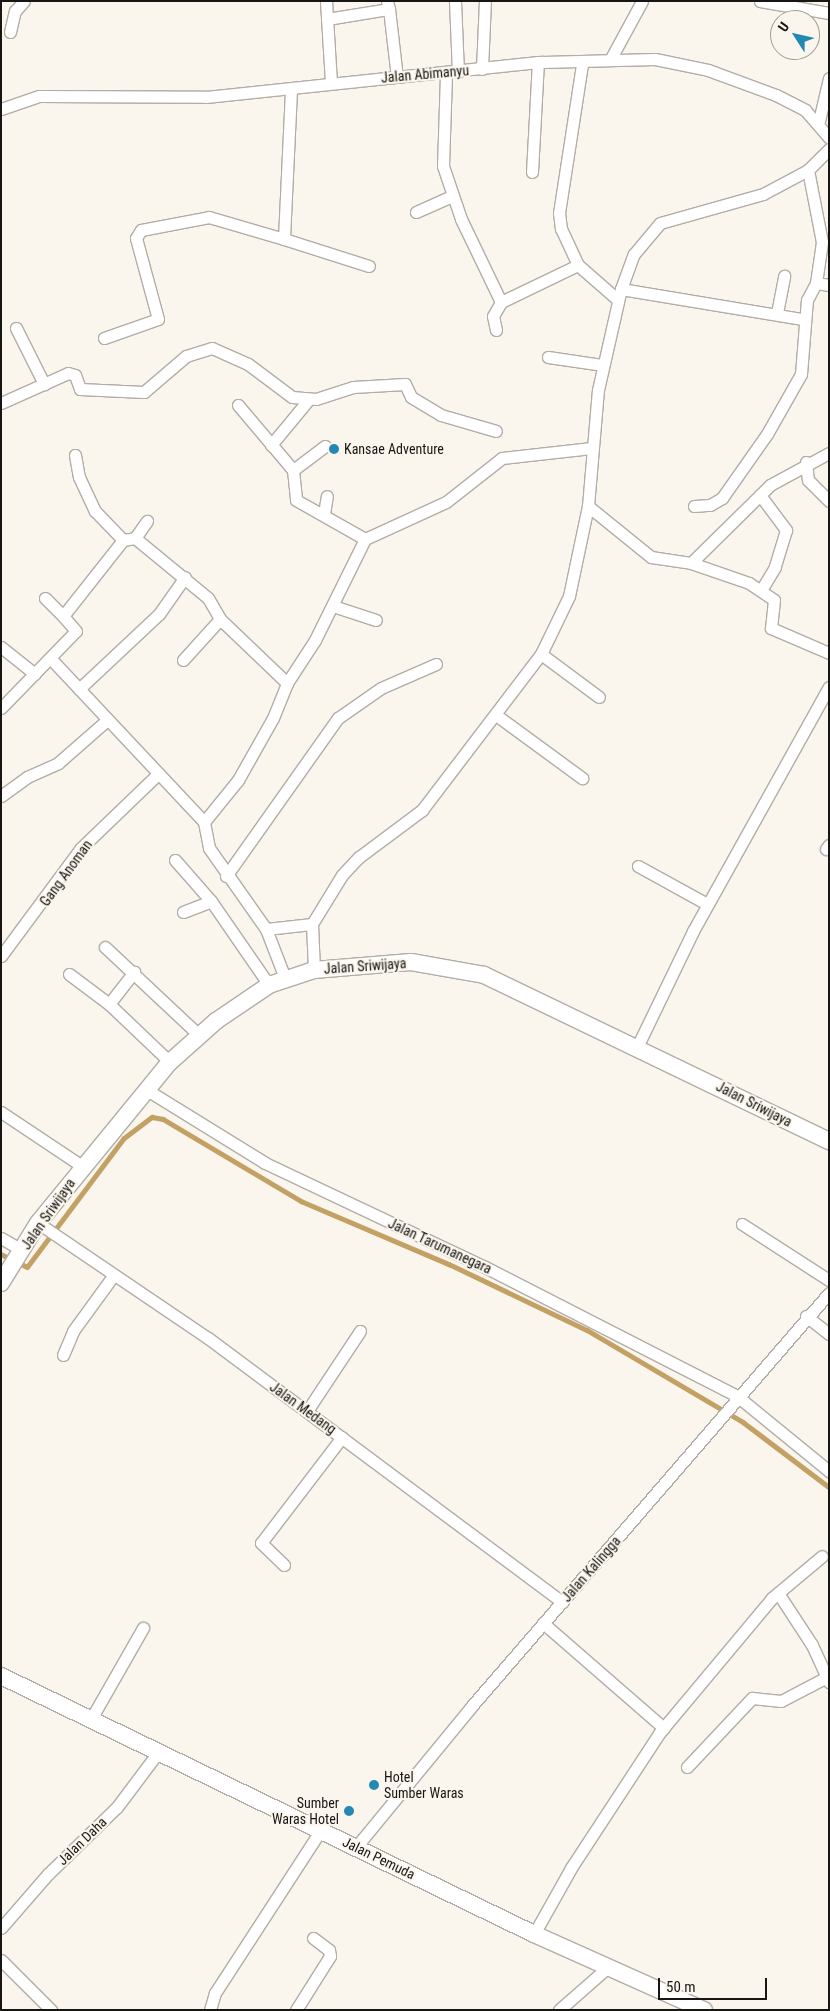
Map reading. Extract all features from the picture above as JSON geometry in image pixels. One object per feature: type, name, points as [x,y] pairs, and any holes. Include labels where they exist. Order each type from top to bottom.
[{"type":"main road","name":"Jalan Sriwijaya","points":[[10,1266],[38,1223],[82,1166],[170,1062],[199,1035],[269,985],[313,965],[411,962],[456,967],[484,975],[638,1045],[829,1141]]},
{"type":"main road","name":"Jalan Pemuda","points":[[1,1676],[534,1934],[704,2010]]},
{"type":"street","points":[[10,32],[15,11],[24,1]]},
{"type":"street","points":[[326,1],[331,82]]},
{"type":"street","points":[[455,1],[458,72]]},
{"type":"street","points":[[482,69],[485,1]]},
{"type":"street","points":[[610,60],[642,1]]},
{"type":"street","points":[[760,1],[829,13]]},
{"type":"street","points":[[327,20],[388,5],[397,77]]},
{"type":"street","name":"Jalan Abimanyu","points":[[1,109],[39,96],[206,97],[291,90],[331,82],[446,75],[538,62],[582,64],[610,60],[654,59],[708,70],[776,95],[819,122],[829,138]]},
{"type":"street","points":[[532,172],[538,62]]},
{"type":"street","points":[[582,64],[560,213],[561,229],[578,265],[619,295],[776,313],[803,319]]},
{"type":"street","points":[[446,75],[443,166],[452,196],[501,302]]},
{"type":"street","points":[[819,122],[829,78]]},
{"type":"street","points":[[284,239],[291,90]]},
{"type":"street","points":[[313,965],[314,941],[312,924],[342,875],[358,856],[422,810],[541,654],[574,579],[588,506],[591,448],[598,390],[619,295],[634,254],[660,223],[763,194],[808,170],[829,149]]},
{"type":"street","points":[[694,506],[710,505],[722,498],[767,434],[801,374],[803,319],[816,283],[822,242],[808,170]]},
{"type":"street","points":[[416,212],[452,196]]},
{"type":"street","points":[[104,338],[158,319],[136,238],[141,230],[159,224],[209,217],[369,266]]},
{"type":"street","points":[[496,330],[493,316],[501,302],[578,265]]},
{"type":"street","points":[[776,313],[784,276]]},
{"type":"street","points":[[816,283],[829,285]]},
{"type":"street","points":[[16,328],[44,384]]},
{"type":"street","points":[[1,403],[73,373],[80,389],[144,392],[186,356],[212,348],[248,364],[287,395],[309,399],[353,387],[405,384],[411,397],[441,415],[496,431]]},
{"type":"street","points":[[548,357],[602,370]]},
{"type":"street","points":[[272,445],[309,399]]},
{"type":"street","points":[[238,405],[293,470],[296,500],[365,538]]},
{"type":"street","points":[[293,470],[325,446]]},
{"type":"street","points":[[285,978],[266,929],[226,876],[204,837],[204,822],[238,780],[273,718],[287,683],[333,606],[365,538],[446,502],[502,458],[591,448]]},
{"type":"street","points":[[691,563],[760,495],[806,462],[829,453]]},
{"type":"street","points":[[75,455],[79,477],[95,511],[123,540]]},
{"type":"street","points":[[806,462],[808,480],[829,501]]},
{"type":"street","points":[[760,495],[786,530],[775,567],[761,590]]},
{"type":"street","points":[[324,514],[328,496]]},
{"type":"street","points":[[588,506],[643,553],[662,562],[691,563],[761,590],[774,600],[771,628],[829,653]]},
{"type":"street","points":[[63,616],[123,540],[135,538],[147,521]]},
{"type":"street","points":[[135,538],[185,578],[214,605],[220,619],[287,683]]},
{"type":"street","points":[[79,689],[159,614],[185,578]]},
{"type":"street","points":[[1,708],[52,660],[76,631],[45,598]]},
{"type":"street","points":[[333,606],[376,620]]},
{"type":"street","points":[[183,660],[220,619]]},
{"type":"street","points":[[1,646],[35,674]]},
{"type":"street","points":[[541,654],[598,697]]},
{"type":"street","points":[[52,660],[106,720],[204,822]]},
{"type":"street","points":[[226,876],[338,718],[381,688],[436,664]]},
{"type":"street","points":[[638,1045],[707,904],[829,687]]},
{"type":"street","points":[[496,715],[582,778]]},
{"type":"street","points":[[1,796],[27,776],[58,763],[106,720]]},
{"type":"street","name":"Gang Anoman","points":[[1,956],[81,848],[158,774]]},
{"type":"street","points":[[175,860],[211,900],[269,985]]},
{"type":"street","points":[[638,866],[707,904]]},
{"type":"street","points":[[183,912],[211,900]]},
{"type":"street","points":[[266,929],[312,924]]},
{"type":"street","points":[[105,947],[134,972],[199,1035]]},
{"type":"street","points":[[109,1004],[134,972]]},
{"type":"street","points":[[69,974],[109,1004],[170,1062]]},
{"type":"street","name":"Jalan Tarumanegara","points":[[148,1090],[265,1163],[485,1267],[737,1396],[829,1471]]},
{"type":"street","points":[[1,1112],[82,1166]]},
{"type":"street","name":"Jalan Medang","points":[[38,1223],[113,1276],[208,1338],[562,1602]]},
{"type":"street","points":[[742,1224],[829,1280]]},
{"type":"street","points":[[1,1238],[10,1266]]},
{"type":"street","points":[[63,1355],[73,1331],[113,1276]]},
{"type":"street","name":"Jalan Kalingga","points":[[356,1847],[737,1396],[806,1316],[829,1293]]},
{"type":"street","points":[[806,1316],[829,1334]]},
{"type":"street","points":[[308,1412],[360,1331]]},
{"type":"street","points":[[284,1565],[261,1543],[342,1437]]},
{"type":"street","points":[[534,1934],[571,1868],[664,1728],[778,1593],[822,1556]]},
{"type":"street","points":[[687,1767],[752,1698],[782,1701],[828,1680],[812,1645],[778,1593]]},
{"type":"street","points":[[544,1623],[664,1728]]},
{"type":"street","points":[[91,1719],[143,1628]]},
{"type":"street","name":"Jalan Daha","points":[[1,1928],[48,1874],[117,1807],[159,1751]]},
{"type":"street","points":[[210,2010],[211,1999],[321,1830]]},
{"type":"street","points":[[296,2010],[330,1956],[329,1950],[313,1938]]},
{"type":"street","points":[[1,1960],[51,2010]]},
{"type":"street","points":[[560,2010],[608,1967]]},
{"type":"waterway","points":[[18,1262],[27,1267],[124,1138],[152,1117],[163,1119],[301,1201],[449,1264],[587,1330],[743,1422],[829,1487]]},
{"type":"waterway","points":[[1,1254],[11,1259]]},
{"type":"place","name":"Kansae Adventure","points":[[334,449]]},
{"type":"place","name":"Hotel Sumber Waras","points":[[374,1785]]},
{"type":"place","name":"Sumber Waras Hotel","points":[[349,1811]]}]
